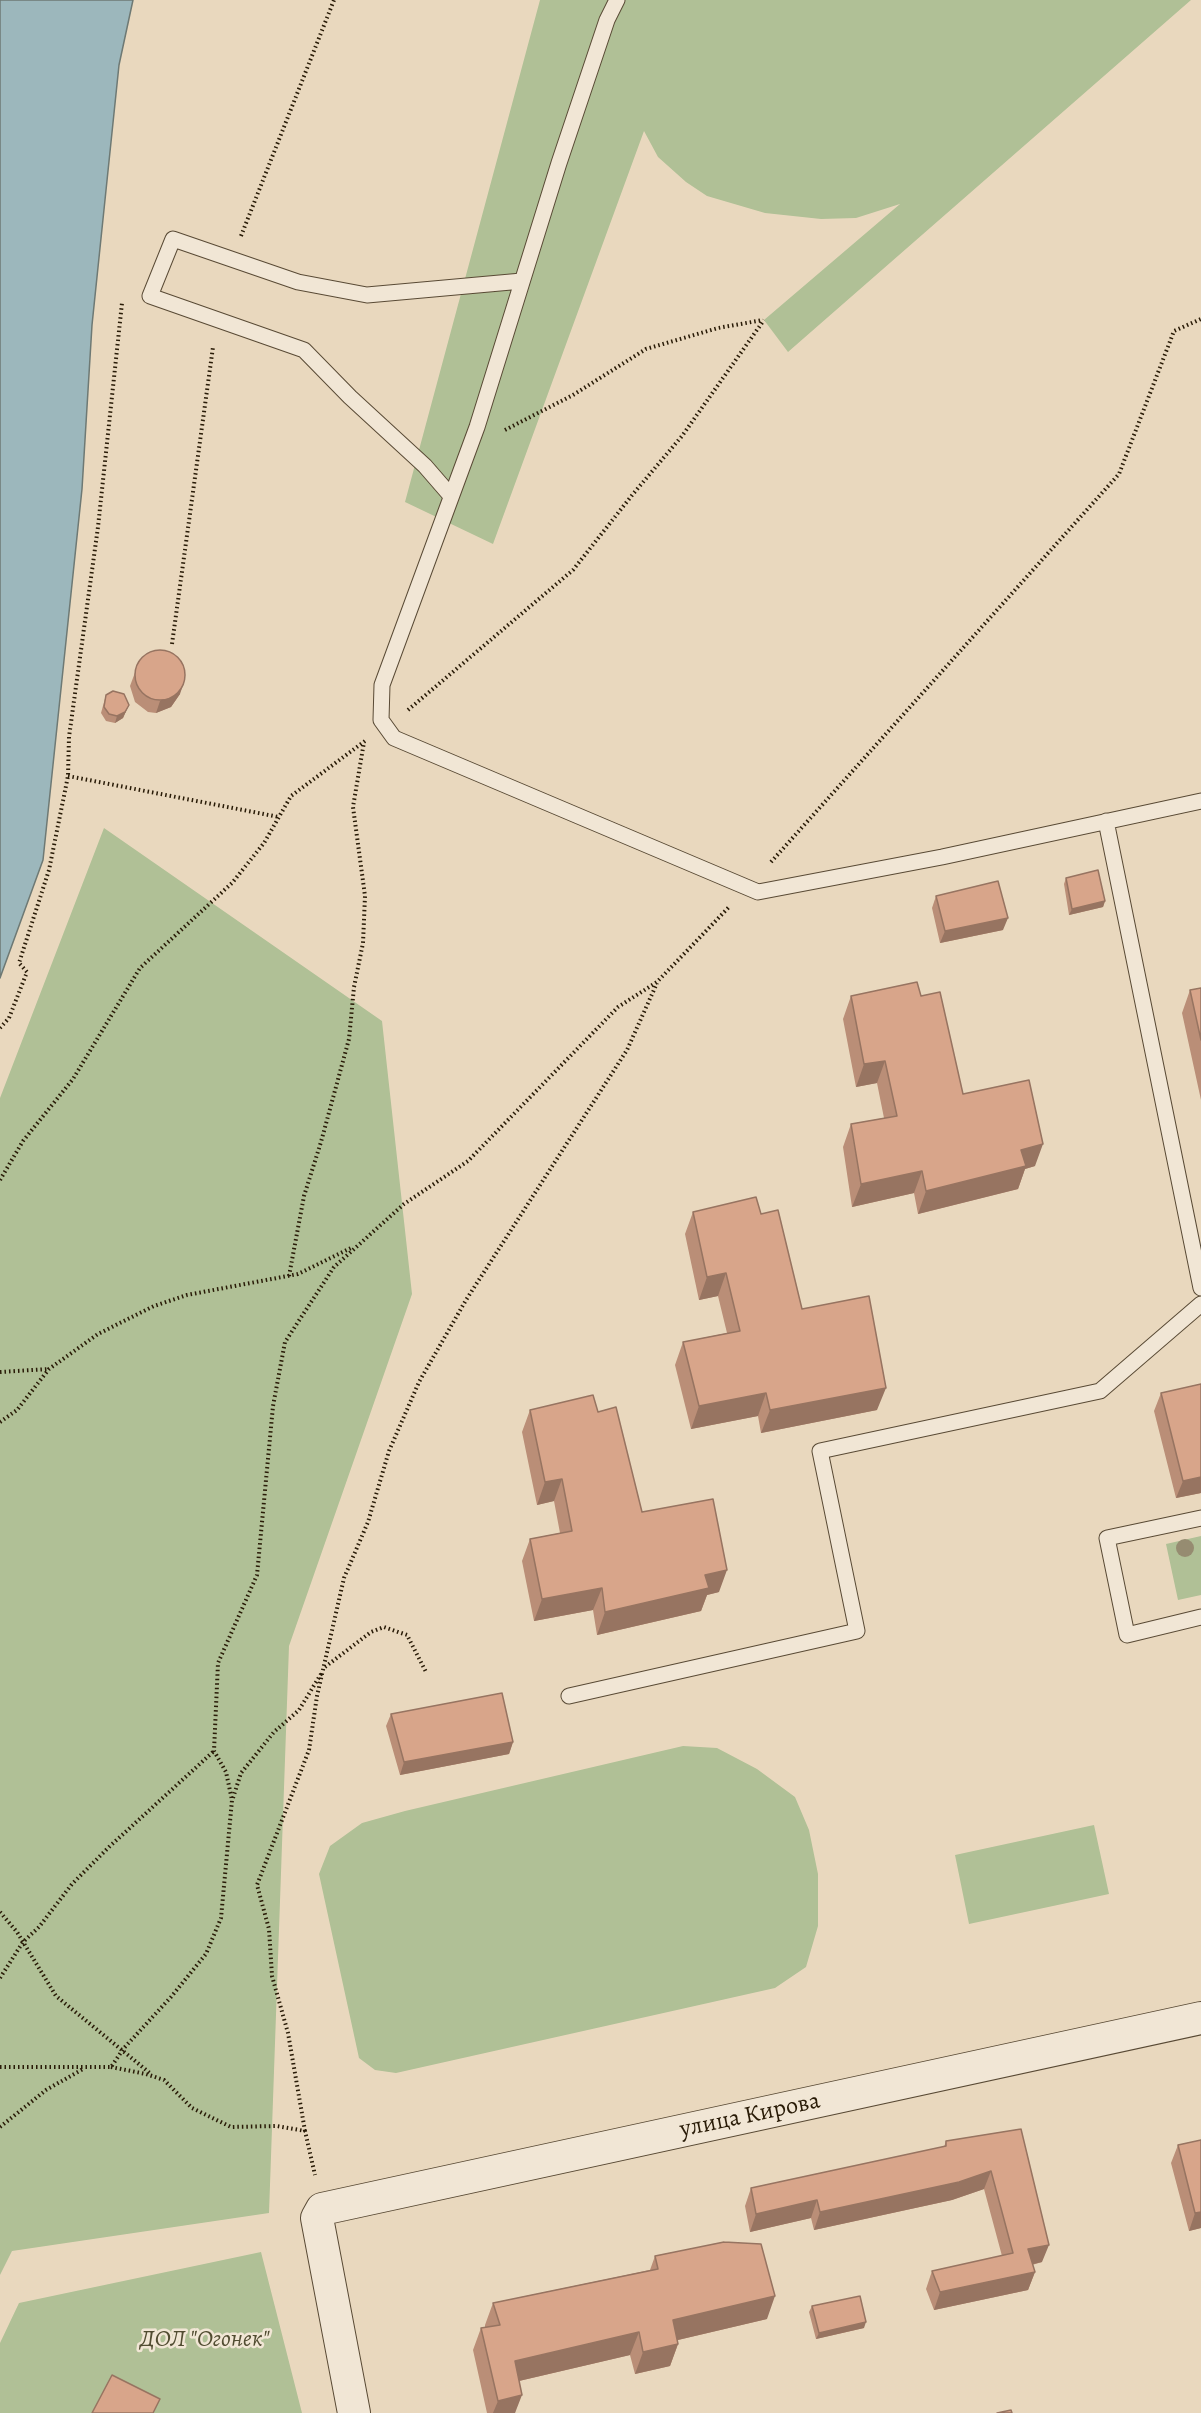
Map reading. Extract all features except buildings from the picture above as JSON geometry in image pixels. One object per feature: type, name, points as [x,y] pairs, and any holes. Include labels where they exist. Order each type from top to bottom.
[{"type":"street","name":"улица Кирова","points":[[321,2220],[1201,2018]]},
{"type":"street","points":[[321,2220],[354,2413]]},
{"type":"lane","points":[[616,0],[607,20],[465,458],[382,685],[381,720],[394,738],[758,892],[942,857],[1201,801]]},
{"type":"lane","points":[[451,496],[425,466],[350,397],[304,350],[150,296],[173,239],[298,282],[367,295],[522,281]]},
{"type":"lane","points":[[1106,821],[1201,1288]]},
{"type":"lane","points":[[569,1696],[857,1631],[820,1451],[1100,1391],[1201,1304]]},
{"type":"lane","points":[[1201,1518],[1107,1538],[1127,1635],[1201,1617]]},
{"type":"path","points":[[231,259],[334,0]]},
{"type":"path","points":[[0,1028],[9,1018],[27,972],[19,963],[49,870],[68,776],[69,737],[98,527],[122,303]]},
{"type":"path","points":[[172,644],[216,319]]},
{"type":"path","points":[[465,458],[508,427],[573,395],[646,349],[718,328],[764,320]]},
{"type":"path","points":[[232,1800],[226,1772],[214,1751],[218,1663],[257,1575],[273,1406],[285,1342],[334,1267],[404,1204],[468,1161],[618,1007],[657,982],[748,887],[1119,474],[1174,331],[1201,320]]},
{"type":"path","points":[[289,1276],[304,1196],[349,1039],[354,987],[363,943],[365,896],[353,807],[364,742]]},
{"type":"path","points":[[68,776],[279,817]]},
{"type":"path","points":[[321,2220],[288,2033],[272,1976],[269,1929],[256,1885],[309,1750],[344,1578],[368,1522],[389,1451],[420,1382],[466,1300],[627,1050],[657,982]]},
{"type":"path","points":[[0,1422],[16,1410],[49,1369],[98,1334],[154,1306],[187,1295],[298,1274],[358,1245]]},
{"type":"path","points":[[0,1372],[49,1369]]},
{"type":"path","points":[[111,2067],[122,2051],[206,1954],[221,1918],[232,1800],[241,1773],[274,1732],[299,1710],[324,1668],[371,1632],[384,1627],[406,1635],[426,1672]]},
{"type":"path","points":[[0,1978],[23,1942],[39,1927],[72,1884],[214,1751]]},
{"type":"path","points":[[0,1912],[23,1942],[56,1996],[155,2077]]},
{"type":"path","points":[[0,2067],[111,2067],[164,2080],[192,2108],[231,2127],[277,2126],[305,2131]]},
{"type":"path","points":[[0,2127],[46,2090],[85,2067]]},
{"type":"green space","points":[[540,0],[1191,0],[788,352],[764,320],[900,204],[856,218],[821,219],[765,213],[707,196],[686,182],[658,157],[644,131],[493,544],[405,502]]},
{"type":"green space","points":[[104,828],[382,1021],[412,1294],[289,1646],[269,2213],[12,2251],[0,2275],[0,1098]]},
{"type":"green space","points":[[1201,1536],[1201,1595],[1178,1600],[1166,1544]]},
{"type":"green space","points":[[683,1746],[717,1748],[757,1769],[795,1797],[809,1830],[818,1874],[818,1926],[806,1967],[775,1988],[396,2073],[375,2070],[359,2058],[319,1874],[330,1846],[362,1823]]},
{"type":"green space","points":[[1094,1825],[1109,1894],[969,1924],[955,1855]]},
{"type":"green space","name":"ДОЛ \"Огонек\"","points":[[261,2252],[302,2413],[0,2413],[0,2343],[19,2303]]},
{"type":"water","points":[[0,0],[133,0],[119,65],[92,325],[82,489],[43,860],[0,978]]}]
